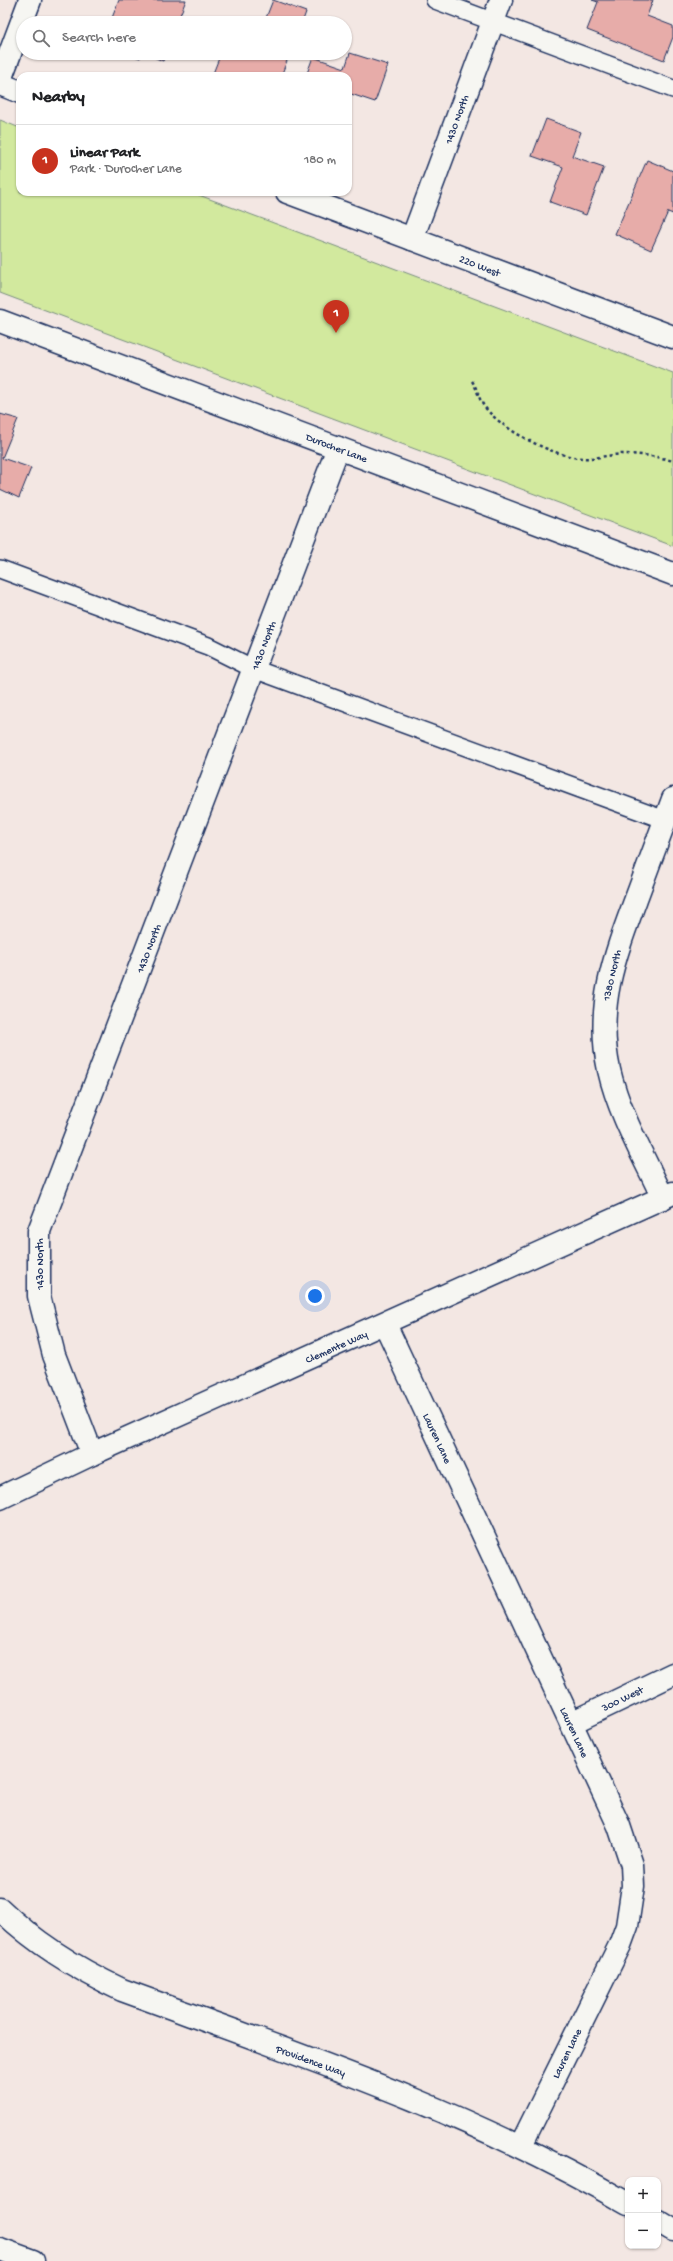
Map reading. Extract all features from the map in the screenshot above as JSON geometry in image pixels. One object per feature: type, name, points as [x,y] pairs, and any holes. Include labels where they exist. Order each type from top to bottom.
[{"type":"street","points":[[24,16],[30,0]]},
{"type":"street","name":"1430 North","points":[[412,239],[501,0]]},
{"type":"street","points":[[0,80],[16,37]]},
{"type":"street","points":[[0,84],[16,90]]},
{"type":"street","name":"220 West","points":[[298,196],[673,337]]},
{"type":"street","name":"Durocher Lane","points":[[0,321],[673,574]]},
{"type":"street","name":"1430 North","points":[[92,1454],[54,1355],[39,1296],[40,1231],[338,448]]},
{"type":"street","name":"1380 North","points":[[668,1196],[618,1098],[609,1070],[604,1040],[604,1008],[609,977],[618,946],[673,799]]},
{"type":"street","name":"Clemente Way","points":[[0,1498],[92,1454],[668,1196]]},
{"type":"street","name":"Lauren Lane","points":[[385,1324],[627,1845],[634,1886],[632,1906],[620,1945],[521,2145]]},
{"type":"street","name":"300 West","points":[[571,1723],[673,1674]]},
{"type":"street","name":"Providence Way","points":[[0,1909],[44,1946],[98,1979],[129,1992],[380,2085],[521,2145],[625,2202]]},
{"type":"street","points":[[661,2223],[673,2230]]},
{"type":"street","points":[[0,2249],[33,2261]]},
{"type":"lane","points":[[435,0],[673,89]]},
{"type":"lane","points":[[0,569],[208,646],[254,669],[665,820]]},
{"type":"path","points":[[472,381],[482,403],[504,424],[519,434],[563,455],[582,458],[621,454],[660,457],[673,461]]},
{"type":"green space","points":[[0,120],[16,126],[16,196],[202,196],[673,373],[673,546],[0,293]]},
{"type":"building","points":[[119,0],[186,0],[180,16],[113,16]]},
{"type":"building","points":[[273,0],[306,12],[305,16],[267,16]]},
{"type":"building","points":[[592,0],[653,0],[647,16],[673,26],[673,37],[664,60],[587,30],[598,2]]},
{"type":"building","points":[[352,54],[388,65],[375,102],[352,94],[352,72],[307,72],[312,60],[322,60],[345,68],[348,60],[352,60]]},
{"type":"building","points":[[218,60],[287,60],[283,72],[214,72]]},
{"type":"building","points":[[546,119],[581,132],[572,156],[604,167],[586,215],[550,202],[563,167],[532,156]]},
{"type":"building","points":[[647,160],[673,171],[673,214],[668,212],[651,250],[615,234]]},
{"type":"building","points":[[0,414],[18,419],[2,458],[31,468],[19,498],[0,489]]},
{"type":"place","name":"Linear Park","points":[[336,333]]}]
